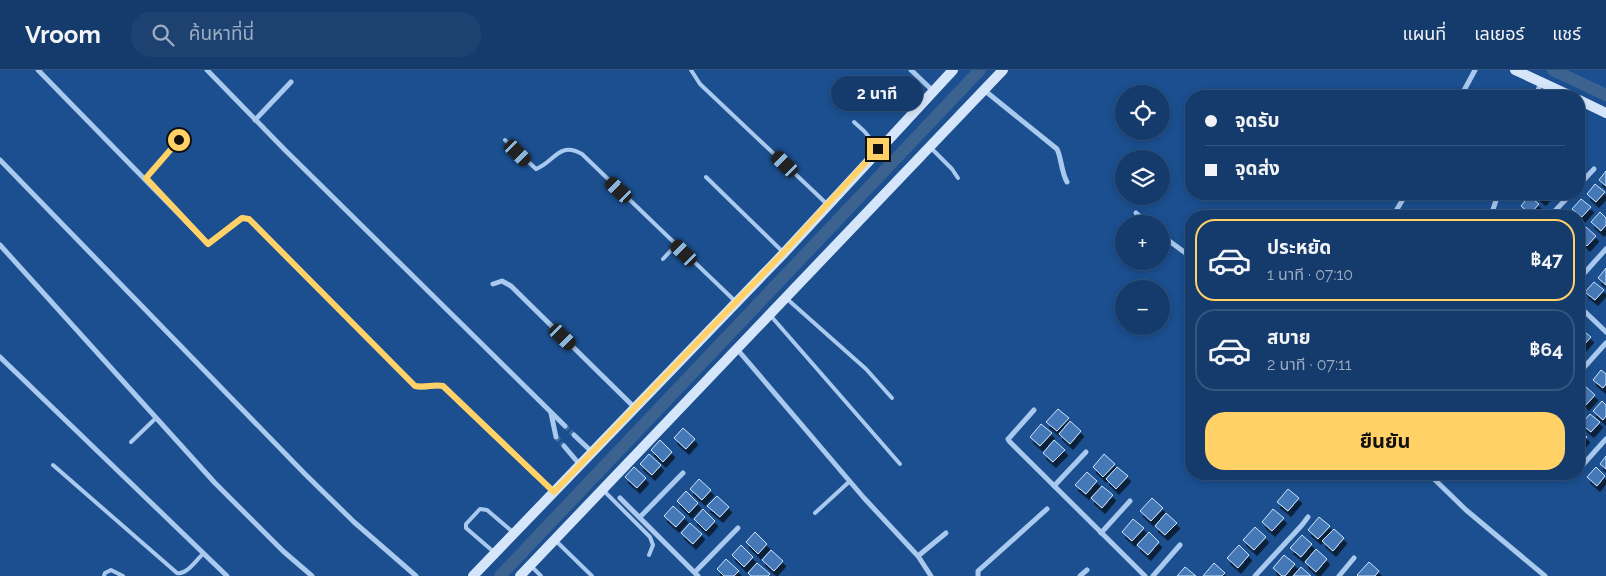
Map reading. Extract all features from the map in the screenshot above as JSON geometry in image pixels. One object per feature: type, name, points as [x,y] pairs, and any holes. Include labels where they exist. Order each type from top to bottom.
[{"type":"street","points":[[38,70],[146,178],[208,244],[242,218],[249,219],[415,386],[424,388],[435,385],[443,386],[554,492]]},
{"type":"street","points":[[207,70],[255,120],[565,426]]},
{"type":"street","points":[[911,70],[933,91]]},
{"type":"street","points":[[473,576],[784,252],[953,70]]},
{"type":"street","points":[[520,576],[1003,70]]},
{"type":"street","points":[[1464,90],[1475,70]]},
{"type":"street","points":[[1515,70],[1558,90]]},
{"type":"street","points":[[255,120],[290,82]]},
{"type":"street","points":[[1538,90],[1541,82]]},
{"type":"street","points":[[984,90],[1057,149],[1060,154],[1062,173],[1067,182]]},
{"type":"street","points":[[1585,103],[1606,113]]},
{"type":"street","points":[[0,160],[305,474],[354,522],[416,576]]},
{"type":"street","points":[[1585,179],[1594,169]]},
{"type":"street","points":[[1556,210],[1565,200]]},
{"type":"street","points":[[1170,242],[1185,253]]},
{"type":"street","points":[[0,245],[215,484],[283,551],[312,576]]},
{"type":"street","points":[[1585,272],[1606,249]]},
{"type":"street","points":[[493,284],[502,281],[511,286],[635,408]]},
{"type":"street","points":[[1585,312],[1606,332]]},
{"type":"street","points":[[1585,366],[1606,343]]},
{"type":"street","points":[[737,349],[850,481],[918,556],[931,576]]},
{"type":"street","points":[[0,357],[227,576]]},
{"type":"street","points":[[1034,410],[1008,440],[1145,576]]},
{"type":"street","points":[[551,413],[556,437]]},
{"type":"street","points":[[574,435],[592,452]]},
{"type":"street","points":[[1585,463],[1606,440]]},
{"type":"street","points":[[564,446],[580,465]]},
{"type":"street","points":[[1054,486],[1086,452]]},
{"type":"street","points":[[640,518],[683,473]]},
{"type":"street","points":[[1435,480],[1466,510],[1545,576]]},
{"type":"street","points":[[620,498],[696,574],[738,528]]},
{"type":"street","points":[[1101,533],[1130,501]]},
{"type":"street","points":[[978,576],[978,571],[1047,509]]},
{"type":"street","points":[[1255,576],[1302,526],[1308,517]]},
{"type":"street","points":[[918,556],[946,533]]},
{"type":"street","points":[[1153,576],[1180,545]]},
{"type":"street","points":[[1339,576],[1354,558]]},
{"type":"street","points":[[1080,576],[1087,570]]},
{"type":"lane","points":[[691,70],[700,84],[828,205]]},
{"type":"lane","points":[[854,122],[878,149]]},
{"type":"lane","points":[[146,178],[179,140]]},
{"type":"lane","points":[[505,140],[536,169],[565,149],[574,150],[582,154],[736,302]]},
{"type":"lane","points":[[930,147],[944,159],[958,178]]},
{"type":"lane","points":[[706,177],[784,252]]},
{"type":"lane","points":[[663,258],[676,245]]},
{"type":"lane","points":[[786,298],[866,369],[892,398]]},
{"type":"lane","points":[[770,315],[900,464]]},
{"type":"lane","points":[[131,442],[156,418]]},
{"type":"lane","points":[[53,465],[177,573],[181,574],[186,571],[203,554]]},
{"type":"lane","points":[[815,513],[850,481]]},
{"type":"lane","points":[[602,490],[650,537],[653,545],[649,555]]},
{"type":"lane","points":[[495,553],[466,528],[466,524],[480,509],[487,510],[514,533]]},
{"type":"lane","points":[[555,539],[592,576]]},
{"type":"lane","points":[[530,565],[542,576]]},
{"type":"lane","points":[[104,576],[105,573],[111,570],[123,576]]},
{"type":"building","points":[[1606,171],[1606,186],[1599,180]]},
{"type":"building","points":[[1595,184],[1605,192],[1596,202],[1587,194]]},
{"type":"building","points":[[1526,200],[1534,200],[1539,204],[1534,210],[1526,210],[1521,206]]},
{"type":"building","points":[[1580,200],[1591,207],[1585,214],[1585,210],[1572,209]]},
{"type":"building","points":[[1600,212],[1606,218],[1606,225],[1601,231],[1591,222]]},
{"type":"building","points":[[1586,227],[1596,236],[1587,246],[1585,244]]},
{"type":"building","points":[[1606,268],[1606,285],[1598,278]]},
{"type":"building","points":[[1594,282],[1604,290],[1595,300],[1585,292]]},
{"type":"building","points":[[1585,332],[1591,337],[1585,344]]},
{"type":"building","points":[[1601,370],[1606,374],[1606,384],[1603,388],[1593,380]]},
{"type":"building","points":[[1585,386],[1595,395],[1585,404]]},
{"type":"building","points":[[1602,401],[1606,405],[1606,416],[1603,420],[1593,411]]},
{"type":"building","points":[[1058,409],[1069,418],[1057,431],[1046,422]]},
{"type":"building","points":[[1590,414],[1600,422],[1591,432],[1585,427],[1585,420]]},
{"type":"building","points":[[1070,421],[1081,431],[1070,444],[1059,434]]},
{"type":"building","points":[[1041,424],[1052,433],[1040,446],[1030,437]]},
{"type":"building","points":[[683,428],[695,439],[686,449],[674,438]]},
{"type":"building","points":[[660,440],[672,452],[663,462],[651,450]]},
{"type":"building","points":[[1054,440],[1065,450],[1053,462],[1043,453]]},
{"type":"building","points":[[649,454],[661,465],[652,475],[640,464]]},
{"type":"building","points":[[1104,454],[1115,464],[1103,477],[1093,467]]},
{"type":"building","points":[[1606,456],[1606,469],[1600,464]]},
{"type":"building","points":[[634,467],[646,478],[637,488],[625,477]]},
{"type":"building","points":[[1117,467],[1128,476],[1116,489],[1106,479]]},
{"type":"building","points":[[1596,467],[1605,476],[1597,486],[1587,477]]},
{"type":"building","points":[[1087,472],[1097,481],[1086,494],[1075,485]]},
{"type":"building","points":[[699,479],[711,490],[702,500],[690,489]]},
{"type":"building","points":[[1102,486],[1113,495],[1102,508],[1091,498]]},
{"type":"building","points":[[1288,489],[1299,498],[1288,511],[1277,502]]},
{"type":"building","points":[[686,491],[698,503],[689,513],[677,501]]},
{"type":"building","points":[[717,496],[729,507],[720,517],[707,506]]},
{"type":"building","points":[[1152,498],[1163,508],[1151,521],[1140,511]]},
{"type":"building","points":[[673,506],[685,517],[676,527],[664,516]]},
{"type":"building","points":[[703,509],[715,521],[706,531],[694,519]]},
{"type":"building","points":[[1273,509],[1284,518],[1272,531],[1262,522]]},
{"type":"building","points":[[1166,513],[1177,523],[1165,535],[1155,526]]},
{"type":"building","points":[[1319,517],[1330,526],[1318,539],[1308,530]]},
{"type":"building","points":[[1133,519],[1144,528],[1132,541],[1122,532]]},
{"type":"building","points":[[690,523],[702,534],[693,544],[681,533]]},
{"type":"building","points":[[1255,527],[1266,537],[1254,550],[1243,540]]},
{"type":"building","points":[[1334,529],[1344,538],[1333,551],[1322,541]]},
{"type":"building","points":[[755,532],[767,544],[758,554],[746,542]]},
{"type":"building","points":[[1149,532],[1159,542],[1148,555],[1137,545]]},
{"type":"building","points":[[1302,535],[1312,544],[1301,557],[1290,548]]},
{"type":"building","points":[[741,545],[753,557],[744,567],[732,555]]},
{"type":"building","points":[[1239,545],[1249,555],[1238,568],[1227,558]]},
{"type":"building","points":[[1316,549],[1327,559],[1316,572],[1305,562]]},
{"type":"building","points":[[771,550],[783,561],[774,571],[762,560]]},
{"type":"building","points":[[1284,555],[1295,564],[1285,576],[1282,576],[1273,568]]},
{"type":"building","points":[[726,559],[739,571],[734,576],[724,576],[717,569]]},
{"type":"building","points":[[1369,562],[1379,571],[1375,576],[1358,576],[1357,575]]},
{"type":"building","points":[[757,563],[770,574],[768,576],[751,576],[748,573]]},
{"type":"building","points":[[1214,563],[1225,573],[1222,576],[1203,576]]},
{"type":"building","points":[[1185,567],[1196,576],[1177,576]]},
{"type":"building","points":[[1301,567],[1311,576],[1293,576]]},
{"type":"waterway","points":[[500,576],[980,70]]},
{"type":"waterway","points":[[1553,70],[1606,95]]},
{"type":"tunnel","points":[[565,426],[574,435]]},
{"type":"tunnel","points":[[556,437],[564,446]]},
{"type":"route","points":[[179,140],[146,178],[208,244],[242,218],[249,219],[415,386],[424,388],[435,385],[443,386],[554,492],[784,252],[878,149]]}]
